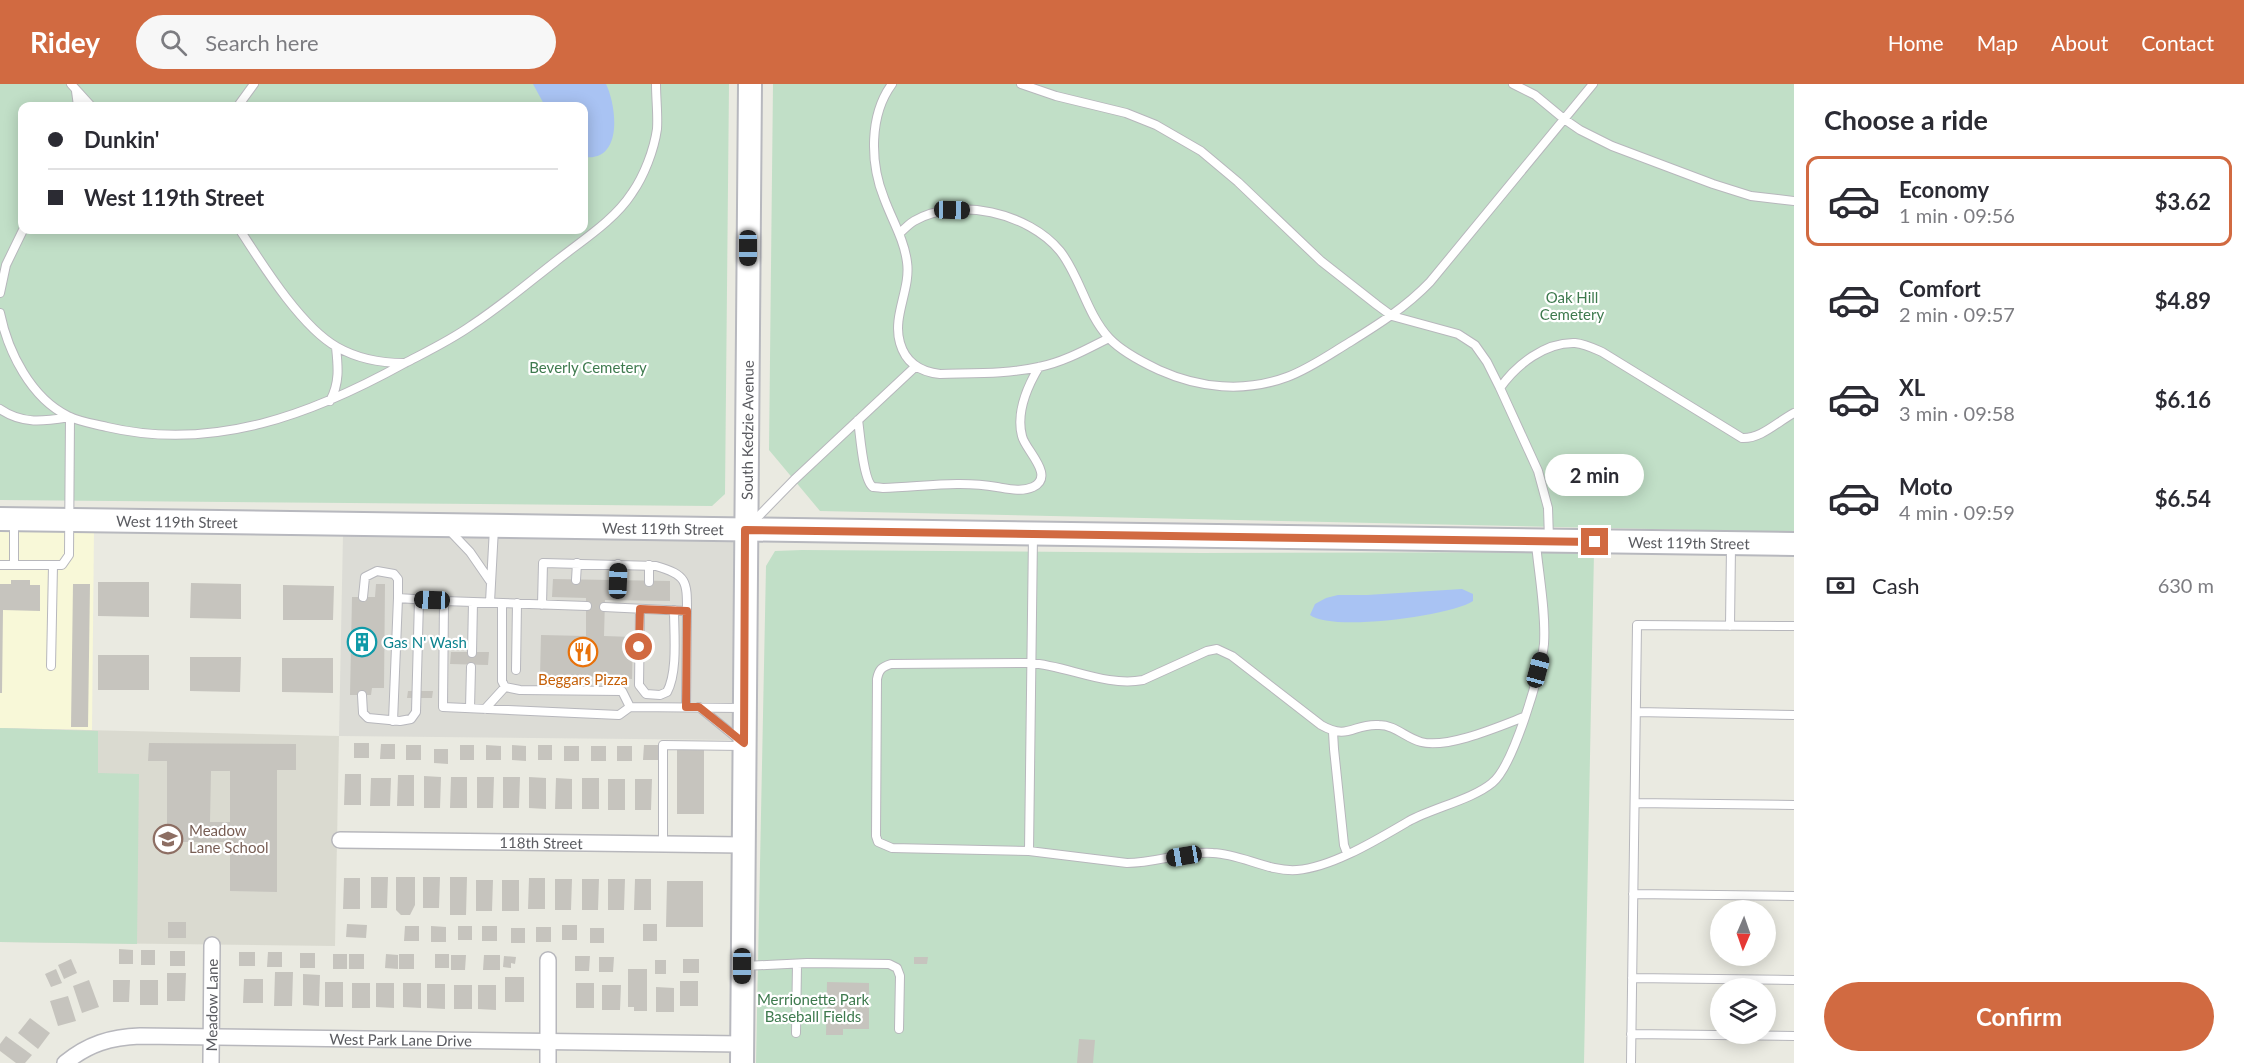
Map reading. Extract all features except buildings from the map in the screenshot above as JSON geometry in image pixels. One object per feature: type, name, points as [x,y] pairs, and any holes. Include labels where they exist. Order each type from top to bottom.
[{"type":"street","name":"South Kedzie Avenue","points":[[742,1054],[750,84]]},
{"type":"street","name":"West 119th Street","points":[[7,519],[1794,544]]},
{"type":"street","name":"118th Street","points":[[340,840],[743,845]]},
{"type":"street","name":"Meadow Lane","points":[[211,1063],[212,945]]},
{"type":"street","points":[[548,960],[548,1063]]},
{"type":"street","name":"West Park Lane Drive","points":[[65,1063],[91,1046],[120,1036],[549,1042],[742,1054]]},
{"type":"lane","points":[[241,102],[254,84]]},
{"type":"lane","points":[[588,234],[618,209],[633,192],[652,149],[657,130],[656,84]]},
{"type":"lane","points":[[892,84],[878,113],[875,155],[877,176],[883,197],[900,233],[908,263],[908,274],[900,307],[900,343],[906,357],[915,367],[940,374],[1039,367],[1066,358],[1109,338]]},
{"type":"lane","points":[[1021,84],[1056,96],[1126,113],[1156,125],[1201,151],[1238,182],[1321,261],[1392,316],[1458,334],[1475,345],[1487,362],[1500,388],[1544,489],[1548,508],[1543,541],[1544,644],[1524,717],[1508,760],[1502,773],[1494,782],[1476,793],[1424,813],[1347,854],[1323,864],[1282,870],[1214,852],[1144,863],[1127,863],[1029,851],[892,848],[878,842],[876,836],[877,679],[883,666],[891,664],[1031,663],[1133,682],[1217,649],[1232,656],[1321,725],[1334,732],[1379,724],[1388,726],[1414,740],[1433,745],[1454,741],[1524,717]]},
{"type":"lane","points":[[1513,84],[1535,95],[1564,119],[1612,146],[1751,196],[1794,201]]},
{"type":"lane","points":[[900,233],[914,221],[933,213],[952,210],[993,213],[1012,219],[1031,228],[1060,251],[1086,302],[1109,338],[1124,351],[1152,367],[1183,380],[1215,386],[1267,383],[1307,368],[1392,316],[1414,299],[1593,84]]},
{"type":"lane","points":[[73,87],[77,102]]},
{"type":"lane","points":[[73,87],[87,102]]},
{"type":"lane","points":[[0,293],[6,265],[21,234]]},
{"type":"lane","points":[[243,234],[287,297],[312,327],[336,347],[368,360],[406,363]]},
{"type":"lane","points":[[0,314],[9,345],[19,365],[43,397],[57,410],[70,417],[134,433],[192,436],[220,433],[306,411],[364,386],[472,326],[588,234]]},
{"type":"lane","points":[[1500,388],[1524,361],[1564,344],[1576,344],[1589,346],[1602,352],[1742,438],[1760,434],[1794,412]]},
{"type":"lane","points":[[330,401],[338,379],[336,347]]},
{"type":"lane","points":[[745,530],[794,480],[915,367]]},
{"type":"lane","points":[[858,420],[868,481],[874,487],[973,484],[1011,490],[1032,488],[1038,484],[1041,468],[1025,446],[1021,436],[1021,417],[1030,382],[1039,367]]},
{"type":"lane","points":[[0,410],[13,418],[25,421],[44,422],[70,417]]},
{"type":"lane","points":[[0,565],[62,565],[69,555],[70,417]]},
{"type":"lane","points":[[7,519],[14,565]]},
{"type":"lane","points":[[443,525],[470,552],[491,582]]},
{"type":"lane","points":[[490,602],[494,526]]},
{"type":"lane","points":[[1029,851],[1033,534]]},
{"type":"lane","points":[[1730,626],[1731,544]]},
{"type":"lane","points":[[542,605],[543,563],[649,565],[672,570],[682,577],[687,585],[686,707]]},
{"type":"lane","points":[[576,580],[577,564]]},
{"type":"lane","points":[[618,564],[618,581]]},
{"type":"lane","points":[[51,666],[53,565]]},
{"type":"lane","points":[[649,565],[649,582]]},
{"type":"lane","points":[[363,597],[365,577],[377,571],[394,574],[398,579],[393,721]]},
{"type":"lane","points":[[398,598],[542,605],[575,603],[587,606]]},
{"type":"lane","points":[[362,695],[363,713],[368,718],[393,721],[411,719],[416,712],[419,600]]},
{"type":"lane","points":[[444,601],[443,707],[619,715],[630,707],[744,708]]},
{"type":"lane","points":[[472,653],[473,602]]},
{"type":"lane","points":[[502,603],[502,681],[505,687]]},
{"type":"lane","points":[[516,670],[518,603]]},
{"type":"lane","points":[[604,607],[617,604],[687,611]]},
{"type":"lane","points":[[645,606],[639,685],[646,694],[653,695],[668,692],[671,686],[674,610]]},
{"type":"lane","points":[[1631,1063],[1637,625],[1794,626]]},
{"type":"lane","points":[[470,708],[471,667]]},
{"type":"lane","points":[[485,709],[505,687]]},
{"type":"lane","points":[[505,687],[520,690],[622,691],[630,707]]},
{"type":"lane","points":[[699,707],[744,745]]},
{"type":"lane","points":[[1636,712],[1794,715]]},
{"type":"lane","points":[[1334,732],[1344,844],[1347,854]]},
{"type":"lane","points":[[663,844],[663,746],[744,745]]},
{"type":"lane","points":[[1635,803],[1794,806]]},
{"type":"lane","points":[[1633,894],[1794,896]]},
{"type":"lane","points":[[796,1033],[797,964]]},
{"type":"lane","points":[[742,966],[889,964],[897,968],[900,976],[899,1029]]},
{"type":"lane","points":[[1632,978],[1794,980]]},
{"type":"lane","points":[[1631,1034],[1794,1036]]},
{"type":"shaded area","points":[[0,529],[94,529],[92,730],[0,728]]},
{"type":"shaded area","points":[[343,534],[739,541],[737,740],[339,736]]},
{"type":"shaded area","name":"Meadow Lane School","points":[[0,728],[339,736],[335,946],[0,942]]},
{"type":"green space","name":"Beverly Cemetery","points":[[0,84],[729,84],[725,494],[712,506],[0,500]]},
{"type":"green space","name":"Oak Hill Cemetery","points":[[773,84],[1794,84],[1794,532],[820,511],[769,450]]},
{"type":"green space","name":"Merrionette Park Baseball Fields","points":[[775,551],[1201,553],[1594,552],[1584,1063],[756,1063],[766,566]]},
{"type":"green space","points":[[0,728],[98,731],[98,773],[139,774],[137,944],[0,942]]},
{"type":"water","points":[[533,84],[606,84],[613,106],[614,131],[605,151],[597,156],[588,157],[588,102],[543,102]]},
{"type":"water","points":[[1462,589],[1473,594],[1473,601],[1461,607],[1417,617],[1341,622],[1322,620],[1310,615],[1315,604],[1338,595]]},
{"type":"place","name":"Gas N' Wash","points":[[362,642]]},
{"type":"place","name":"Beggars Pizza","points":[[583,652]]},
{"type":"place","name":"Meadow Lane School","points":[[168,839]]},
{"type":"route","points":[[639,647],[640,609],[687,611],[686,707],[699,707],[744,743],[745,530],[1595,542]]}]
